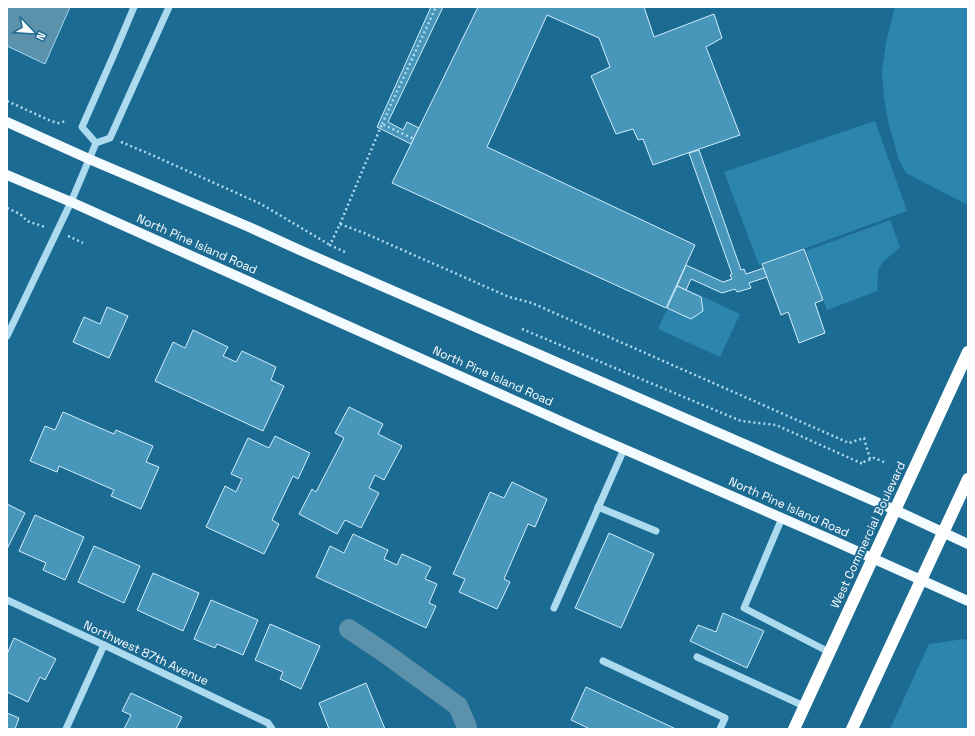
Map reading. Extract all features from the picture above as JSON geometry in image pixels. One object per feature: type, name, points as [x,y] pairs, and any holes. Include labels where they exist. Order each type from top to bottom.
[{"type":"highway","name":"West Commercial Boulevard","points":[[794,729],[968,352]]},
{"type":"highway","points":[[852,729],[968,479]]},
{"type":"main road","points":[[7,122],[895,510],[968,544]]},
{"type":"main road","name":"North Pine Island Road","points":[[7,175],[71,202],[968,601]]},
{"type":"street","points":[[96,143],[82,127],[134,7]]},
{"type":"street","points":[[7,336],[71,202],[96,143],[110,138],[169,7]]},
{"type":"street","points":[[554,608],[624,449]]},
{"type":"street","points":[[598,507],[656,531]]},
{"type":"street","points":[[782,518],[744,608],[829,652]]},
{"type":"street","name":"Northwest 87th Avenue","points":[[7,600],[268,723],[272,729]]},
{"type":"street","points":[[66,729],[104,645]]},
{"type":"street","points":[[697,657],[804,706]]},
{"type":"street","points":[[604,661],[725,718],[720,729]]},
{"type":"path","points":[[330,245],[382,124],[436,7]]},
{"type":"path","points":[[7,102],[51,122],[58,123],[67,121],[71,117]]},
{"type":"path","points":[[67,121],[82,127]]},
{"type":"path","points":[[382,124],[414,139]]},
{"type":"path","points":[[110,138],[152,155],[261,204],[348,254]]},
{"type":"path","points":[[340,224],[364,233],[509,297],[532,302],[849,443],[864,438],[870,459]]},
{"type":"path","points":[[516,327],[741,421],[776,425],[863,464],[864,462],[874,458],[884,462]]},
{"type":"shaded area","points":[[7,7],[70,7],[45,64],[7,46]]},
{"type":"shaded area","points":[[895,7],[968,7],[968,205],[906,173],[899,160],[889,125],[884,98],[882,72],[886,42]]},
{"type":"shaded area","points":[[875,121],[907,211],[759,265],[724,172]]},
{"type":"shaded area","points":[[890,220],[900,247],[882,263],[878,271],[877,291],[827,310],[806,251]]},
{"type":"shaded area","points":[[678,285],[740,314],[720,357],[658,329]]},
{"type":"shaded area","points":[[964,639],[968,641],[968,729],[890,729],[929,644]]},
{"type":"building","points":[[431,7],[443,7],[388,122],[403,130],[407,122],[419,128],[411,144],[377,127]]},
{"type":"building","points":[[478,7],[644,7],[654,37],[714,14],[722,38],[706,47],[740,135],[653,165],[643,139],[638,140],[633,129],[616,134],[591,76],[610,67],[599,38],[547,15],[487,147],[695,245],[666,308],[392,183]]},
{"type":"building","points":[[699,150],[741,270],[744,269],[746,274],[764,268],[767,277],[749,283],[751,288],[737,292],[735,289],[722,293],[691,279],[686,290],[677,286],[686,265],[723,282],[732,279],[730,275],[732,274],[689,153]]},
{"type":"building","points":[[804,249],[823,300],[815,303],[825,333],[799,343],[788,312],[781,315],[762,264]]},
{"type":"building","points":[[677,286],[701,297],[703,311],[691,319],[667,308]]},
{"type":"building","points":[[107,307],[128,316],[109,358],[73,342],[84,317],[100,324]]},
{"type":"building","points":[[193,330],[228,347],[223,356],[236,362],[242,351],[276,367],[271,380],[284,386],[263,431],[155,381],[173,342],[185,348]]},
{"type":"building","points":[[349,407],[383,424],[378,434],[402,446],[384,480],[375,475],[369,488],[379,493],[361,528],[345,520],[337,534],[299,514],[312,489],[316,492],[344,438],[335,433]]},
{"type":"building","points":[[63,412],[114,434],[116,430],[153,446],[146,462],[159,467],[141,509],[111,496],[114,490],[59,466],[57,472],[30,461],[45,426],[55,430]]},
{"type":"building","points":[[275,436],[310,453],[298,479],[293,476],[272,520],[279,524],[264,554],[206,527],[225,486],[236,492],[242,479],[231,474],[248,438],[269,448]]},
{"type":"building","points":[[512,482],[547,499],[535,527],[528,524],[504,579],[510,582],[497,609],[459,592],[465,579],[453,574],[490,492],[504,498]]},
{"type":"building","points":[[7,504],[25,513],[7,549]]},
{"type":"building","points":[[35,515],[84,537],[65,580],[43,570],[46,563],[19,551]]},
{"type":"building","points":[[609,533],[654,554],[621,628],[575,608]]},
{"type":"building","points":[[353,534],[388,550],[384,559],[397,565],[402,554],[431,567],[425,579],[437,584],[429,603],[436,606],[426,628],[316,577],[330,546],[344,553]]},
{"type":"building","points":[[94,546],[140,566],[124,603],[78,582]]},
{"type":"building","points":[[153,573],[199,593],[183,631],[137,610]]},
{"type":"building","points":[[211,600],[258,620],[243,655],[217,644],[215,648],[194,639]]},
{"type":"building","points":[[723,613],[764,631],[747,668],[690,641],[698,625],[716,632]]},
{"type":"building","points":[[270,624],[320,646],[301,689],[280,679],[283,672],[255,660]]},
{"type":"building","points":[[14,638],[56,659],[45,680],[40,677],[28,702],[7,692],[7,654]]},
{"type":"building","points":[[366,683],[385,729],[329,729],[319,703]]},
{"type":"building","points":[[586,687],[676,729],[590,729],[571,720]]},
{"type":"building","points":[[131,693],[182,717],[176,729],[124,729],[131,715],[122,711]]},
{"type":"building","points":[[7,713],[19,718],[15,729],[7,729]]},
{"type":"waterway","points":[[349,629],[458,706],[467,729]]}]
